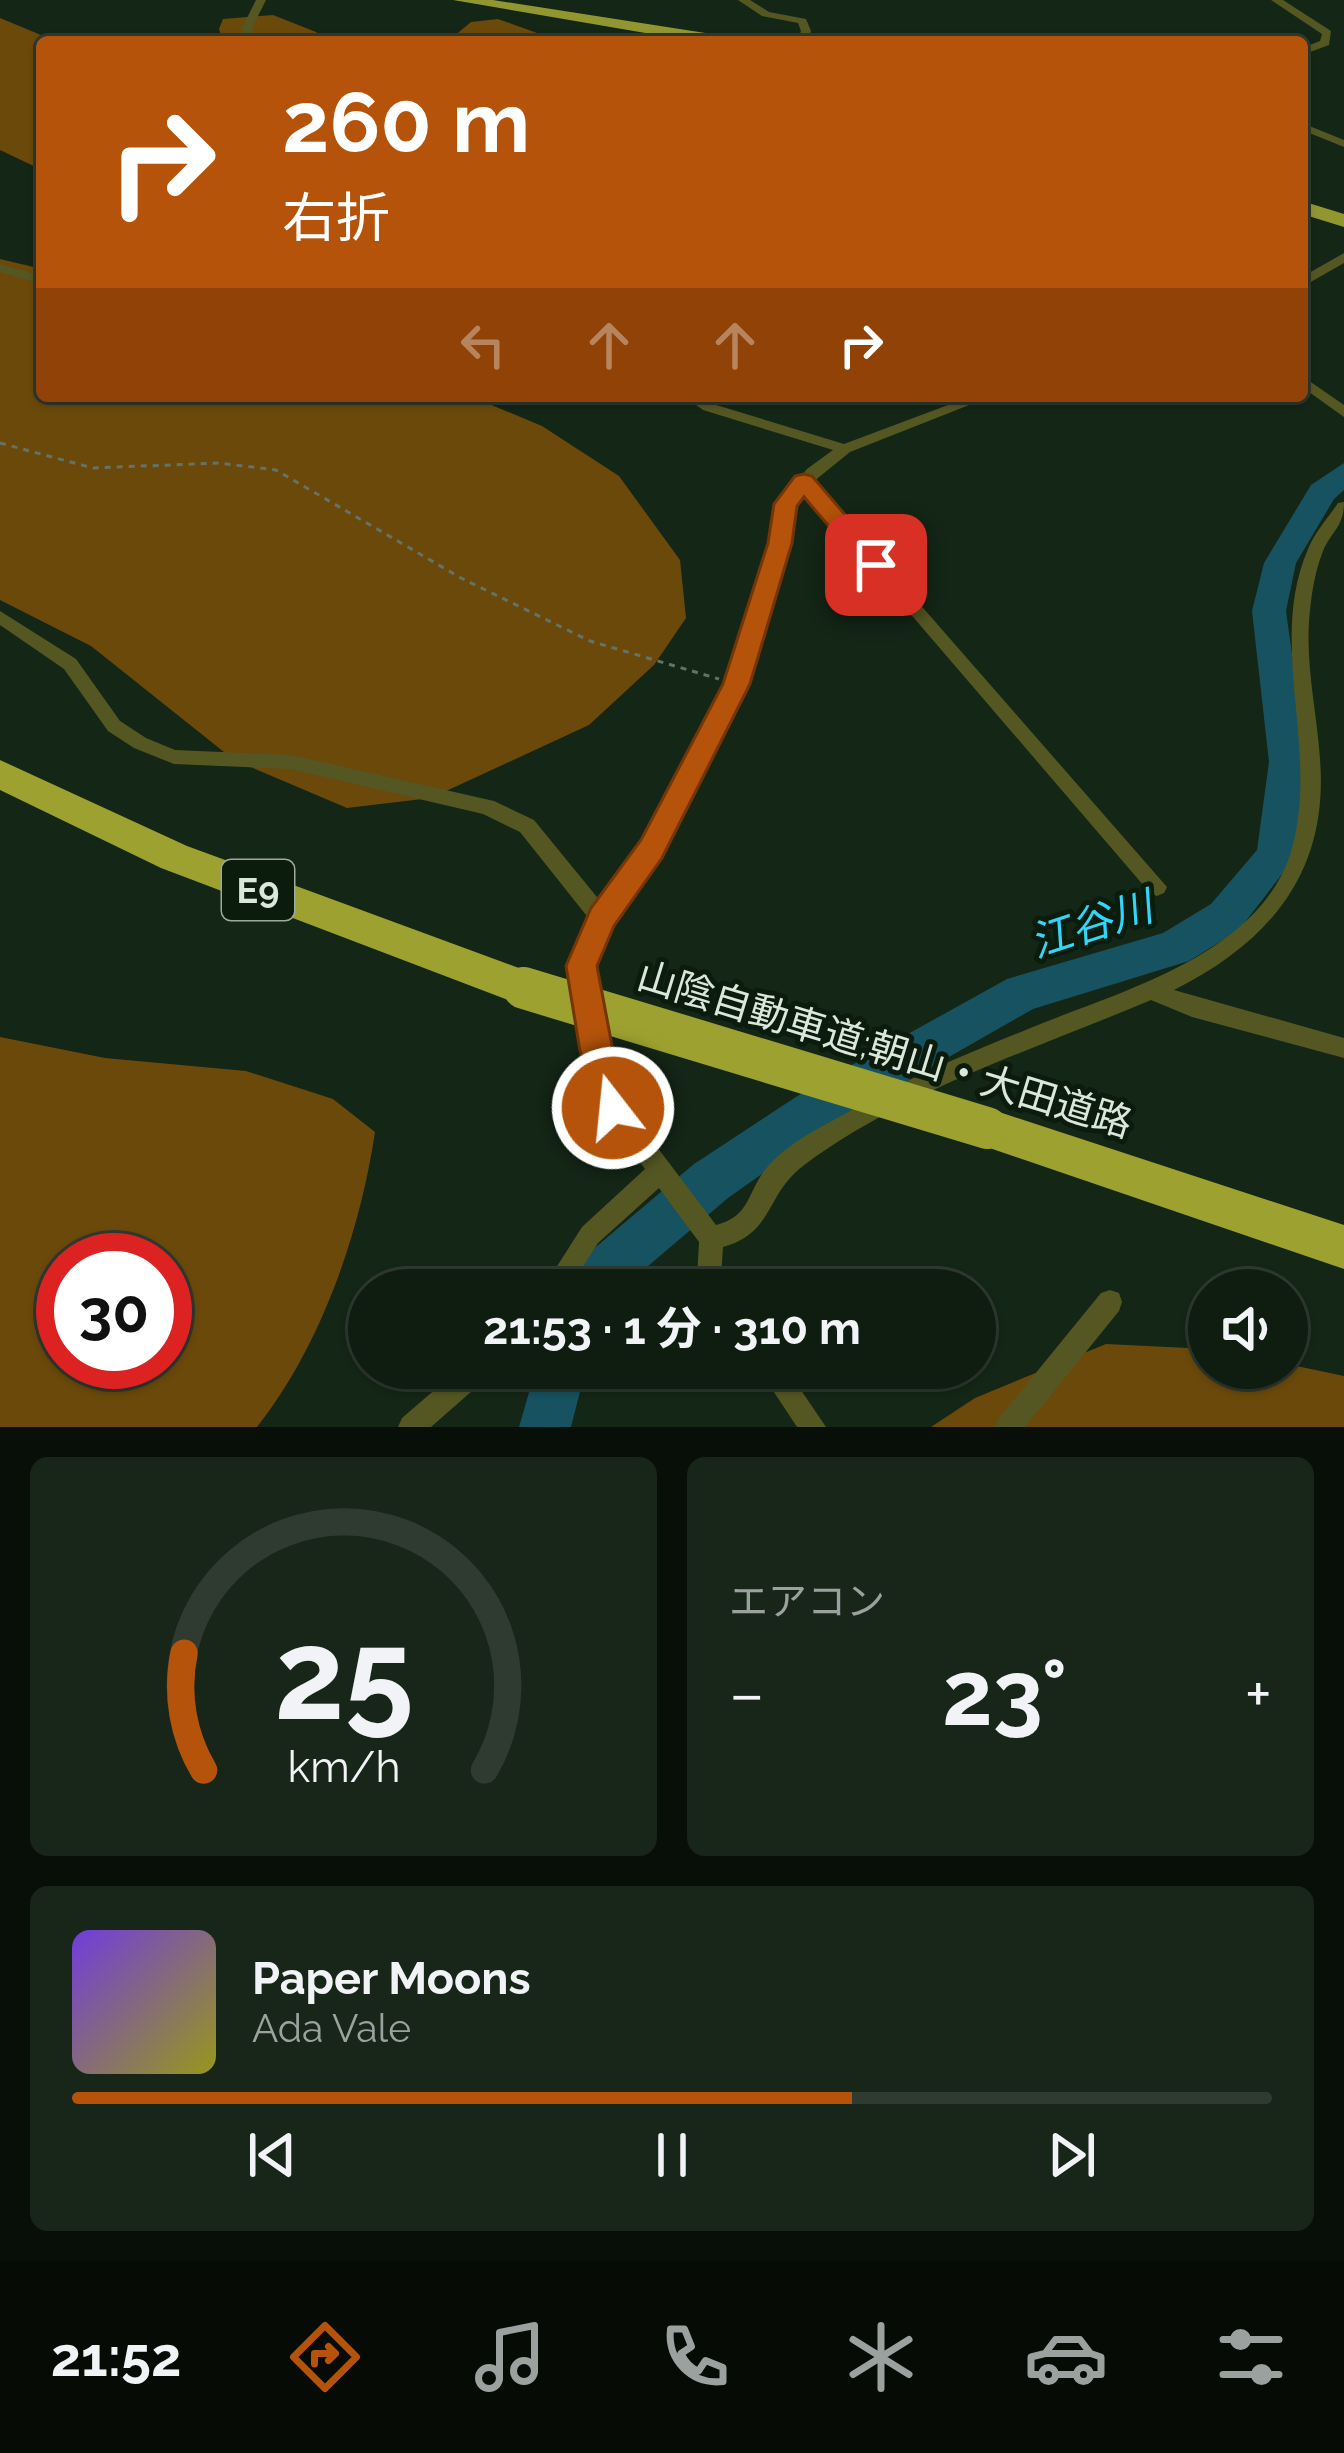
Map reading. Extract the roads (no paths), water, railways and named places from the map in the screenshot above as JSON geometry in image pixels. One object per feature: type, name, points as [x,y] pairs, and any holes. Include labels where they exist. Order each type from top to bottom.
[{"type":"highway","points":[[461,0],[692,36]]},
{"type":"highway","points":[[1308,209],[1344,221]]},
{"type":"highway","name":"山陰自動車道;朝山・大田道路","points":[[0,774],[174,856],[524,988],[987,1128],[1344,1247]]},
{"type":"street","points":[[249,36],[249,20],[262,0]]},
{"type":"street","points":[[743,0],[766,14],[802,21],[804,36]]},
{"type":"street","points":[[1276,0],[1327,33],[1325,43],[1308,50]]},
{"type":"street","points":[[1308,129],[1344,144]]},
{"type":"street","points":[[1308,279],[1344,257]]},
{"type":"street","points":[[0,268],[36,278]]},
{"type":"street","points":[[1308,385],[1344,412]]},
{"type":"street","points":[[700,402],[845,449]]},
{"type":"street","points":[[710,1269],[711,1238],[613,1108],[596,1051],[581,966],[602,918],[652,849],[737,684],[780,543],[785,504],[845,449],[969,402]]},
{"type":"street","points":[[804,482],[1157,887]]},
{"type":"street","points":[[711,1238],[741,1233],[754,1221],[761,1191],[787,1163],[867,1114],[930,1080],[1152,991],[1212,958],[1269,910],[1300,853],[1315,773],[1299,626],[1305,569],[1324,529],[1344,507]]},
{"type":"street","points":[[0,617],[70,664],[114,726],[140,743],[174,757],[311,766],[487,807],[527,826],[602,918]]},
{"type":"street","points":[[1152,991],[1344,1048]]},
{"type":"street","points":[[568,1269],[590,1235],[660,1171]]},
{"type":"street","points":[[1008,1427],[1110,1302]]},
{"type":"street","points":[[410,1427],[454,1389]]},
{"type":"street","points":[[786,1389],[813,1427]]},
{"type":"waterway","name":"江谷川","points":[[607,1269],[711,1181],[821,1106],[1022,993],[1174,948],[1225,917],[1276,856],[1288,762],[1269,611],[1280,563],[1322,492],[1344,473]]},
{"type":"waterway","name":"江谷川","points":[[545,1427],[555,1389]]}]
